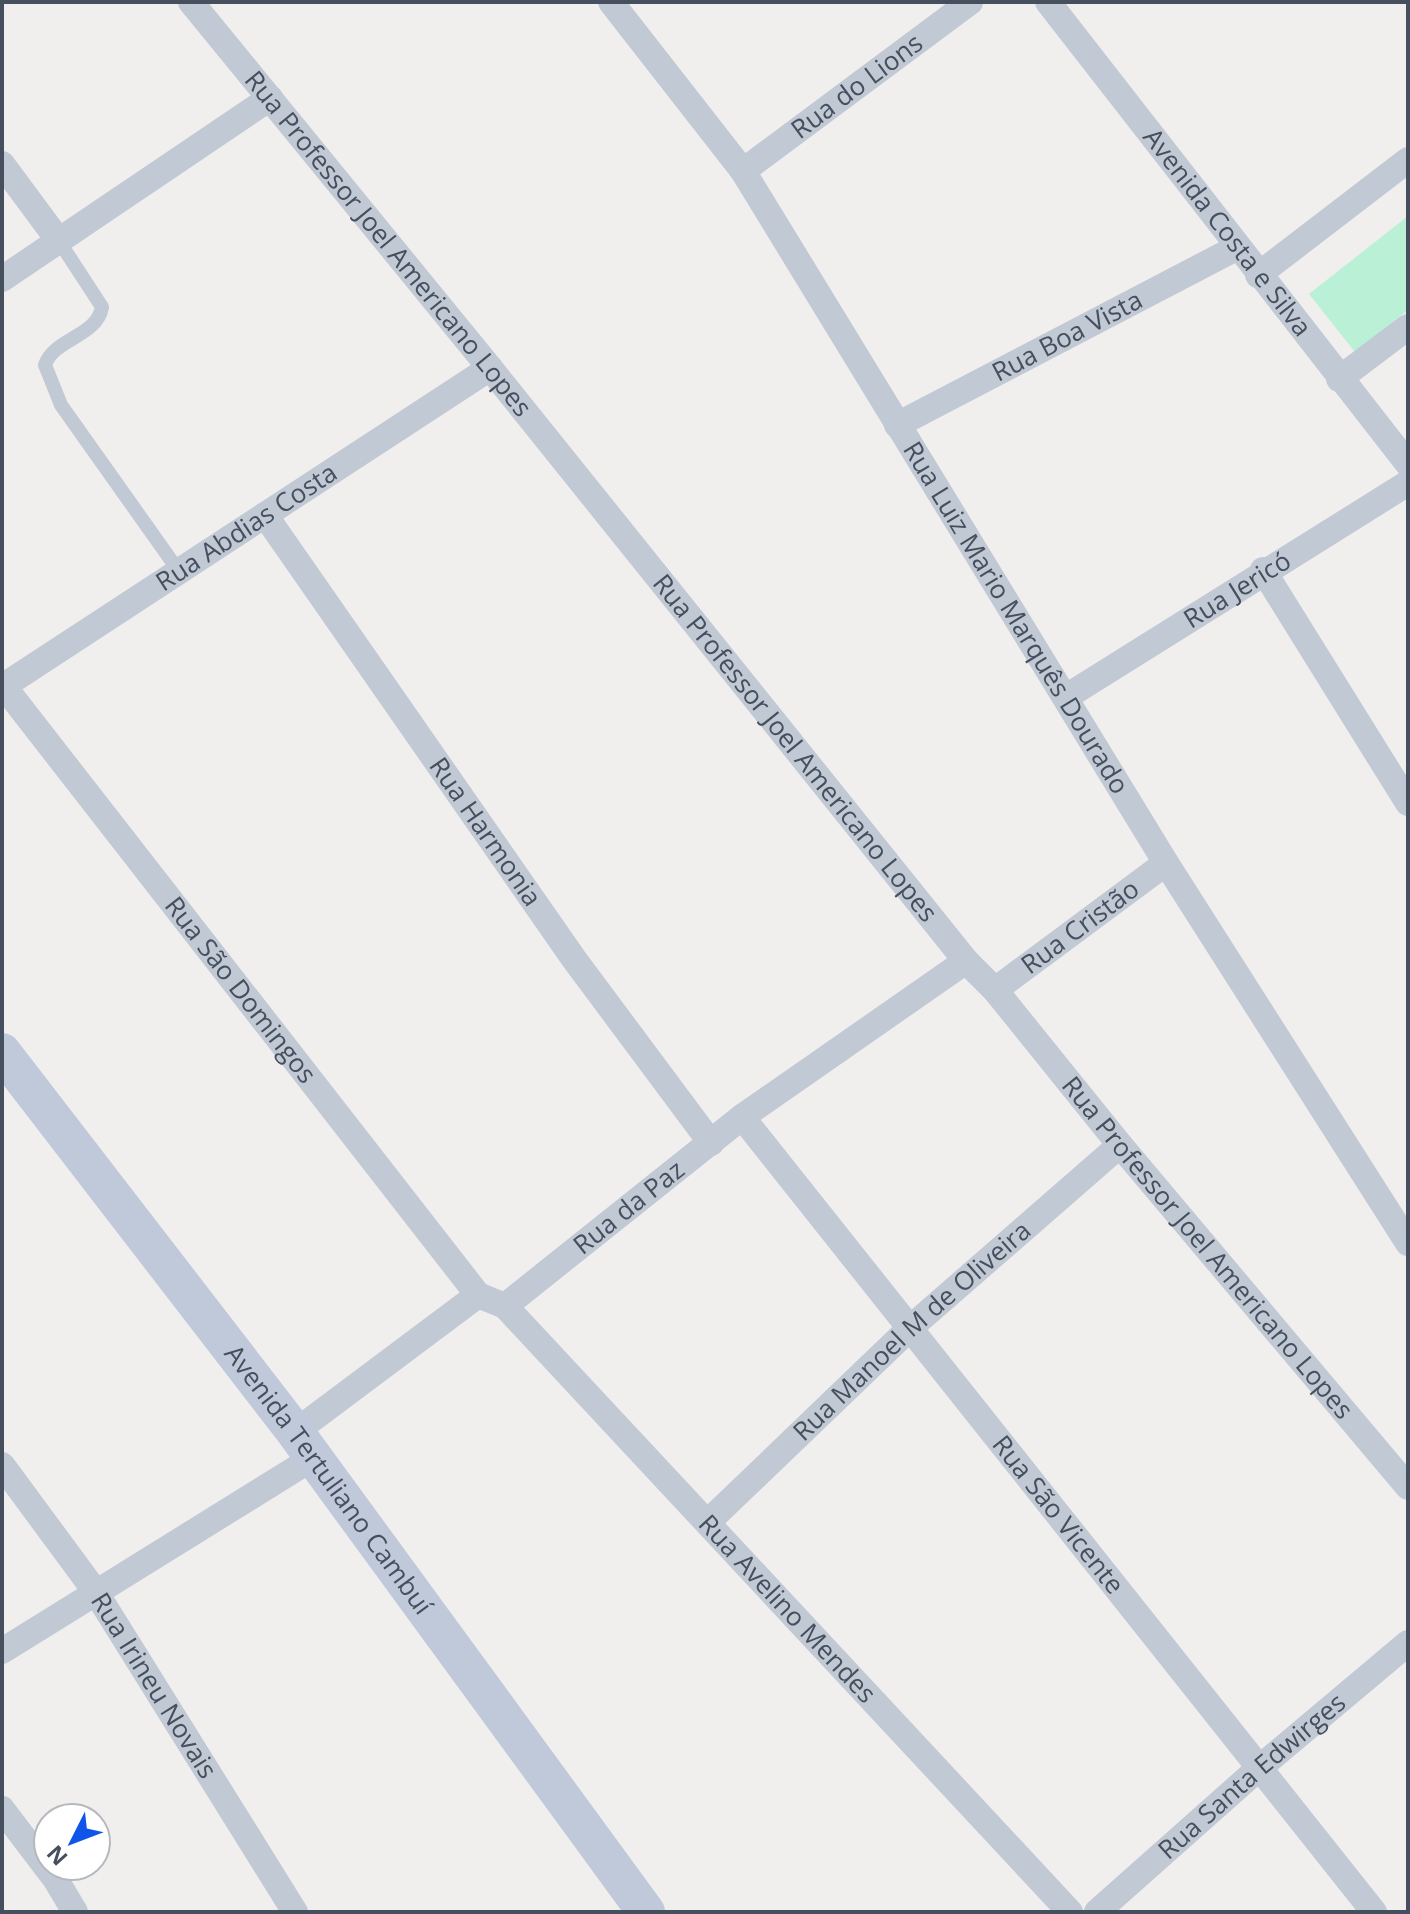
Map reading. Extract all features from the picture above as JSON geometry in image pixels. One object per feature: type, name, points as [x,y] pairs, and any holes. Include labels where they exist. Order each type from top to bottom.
[{"type":"main road","name":"Avenida Tertuliano Cambuí","points":[[2,1052],[304,1445],[646,1912]]},
{"type":"street","name":"Rua Professor Joel Americano Lopes","points":[[191,2],[490,368],[966,961],[995,990],[1120,1145],[1408,1487]]},
{"type":"street","name":"Rua Luiz Mario Marquês Dourado","points":[[611,2],[743,171],[1166,863],[1408,1243]]},
{"type":"street","name":"Rua do Lions","points":[[743,171],[970,2]]},
{"type":"street","name":"Avenida Costa e Silva","points":[[1048,2],[1408,464]]},
{"type":"street","points":[[2,279],[270,98]]},
{"type":"street","points":[[1258,275],[1408,160]]},
{"type":"street","points":[[2,164],[59,241]]},
{"type":"street","name":"Rua Boa Vista","points":[[897,425],[1238,247]]},
{"type":"street","points":[[1339,379],[1408,327]]},
{"type":"street","name":"Rua Abdias Costa","points":[[2,686],[490,368]]},
{"type":"street","name":"Rua Jericó","points":[[1066,697],[1263,570],[1408,483]]},
{"type":"street","name":"Rua Harmonia","points":[[265,515],[574,959],[711,1143]]},
{"type":"street","points":[[1263,570],[1408,803]]},
{"type":"street","name":"Rua São Domingos","points":[[2,686],[478,1295]]},
{"type":"street","name":"Rua Cristão","points":[[995,990],[1166,863]]},
{"type":"street","name":"Rua da Paz","points":[[505,1306],[742,1117],[966,961]]},
{"type":"street","name":"Rua São Vicente","points":[[742,1117],[1374,1912]]},
{"type":"street","name":"Rua Manoel M de Oliveira","points":[[709,1521],[909,1329],[1120,1145]]},
{"type":"street","points":[[2,1651],[95,1591],[304,1445],[478,1295],[505,1306]]},
{"type":"street","name":"Rua Avelino Mendes","points":[[505,1306],[709,1521],[1070,1912]]},
{"type":"street","name":"Rua Irineu Novais","points":[[2,1465],[95,1591],[295,1912]]},
{"type":"street","name":"Rua Santa Edwirges","points":[[1097,1912],[1258,1769],[1408,1643]]},
{"type":"street","points":[[2,1809],[56,1880],[75,1912]]},
{"type":"lane","points":[[59,241],[102,307],[101,315],[91,326],[50,354],[45,365],[51,384],[61,405],[178,570]]},
{"type":"green space","points":[[1408,216],[1408,310],[1355,352],[1309,294]]}]
